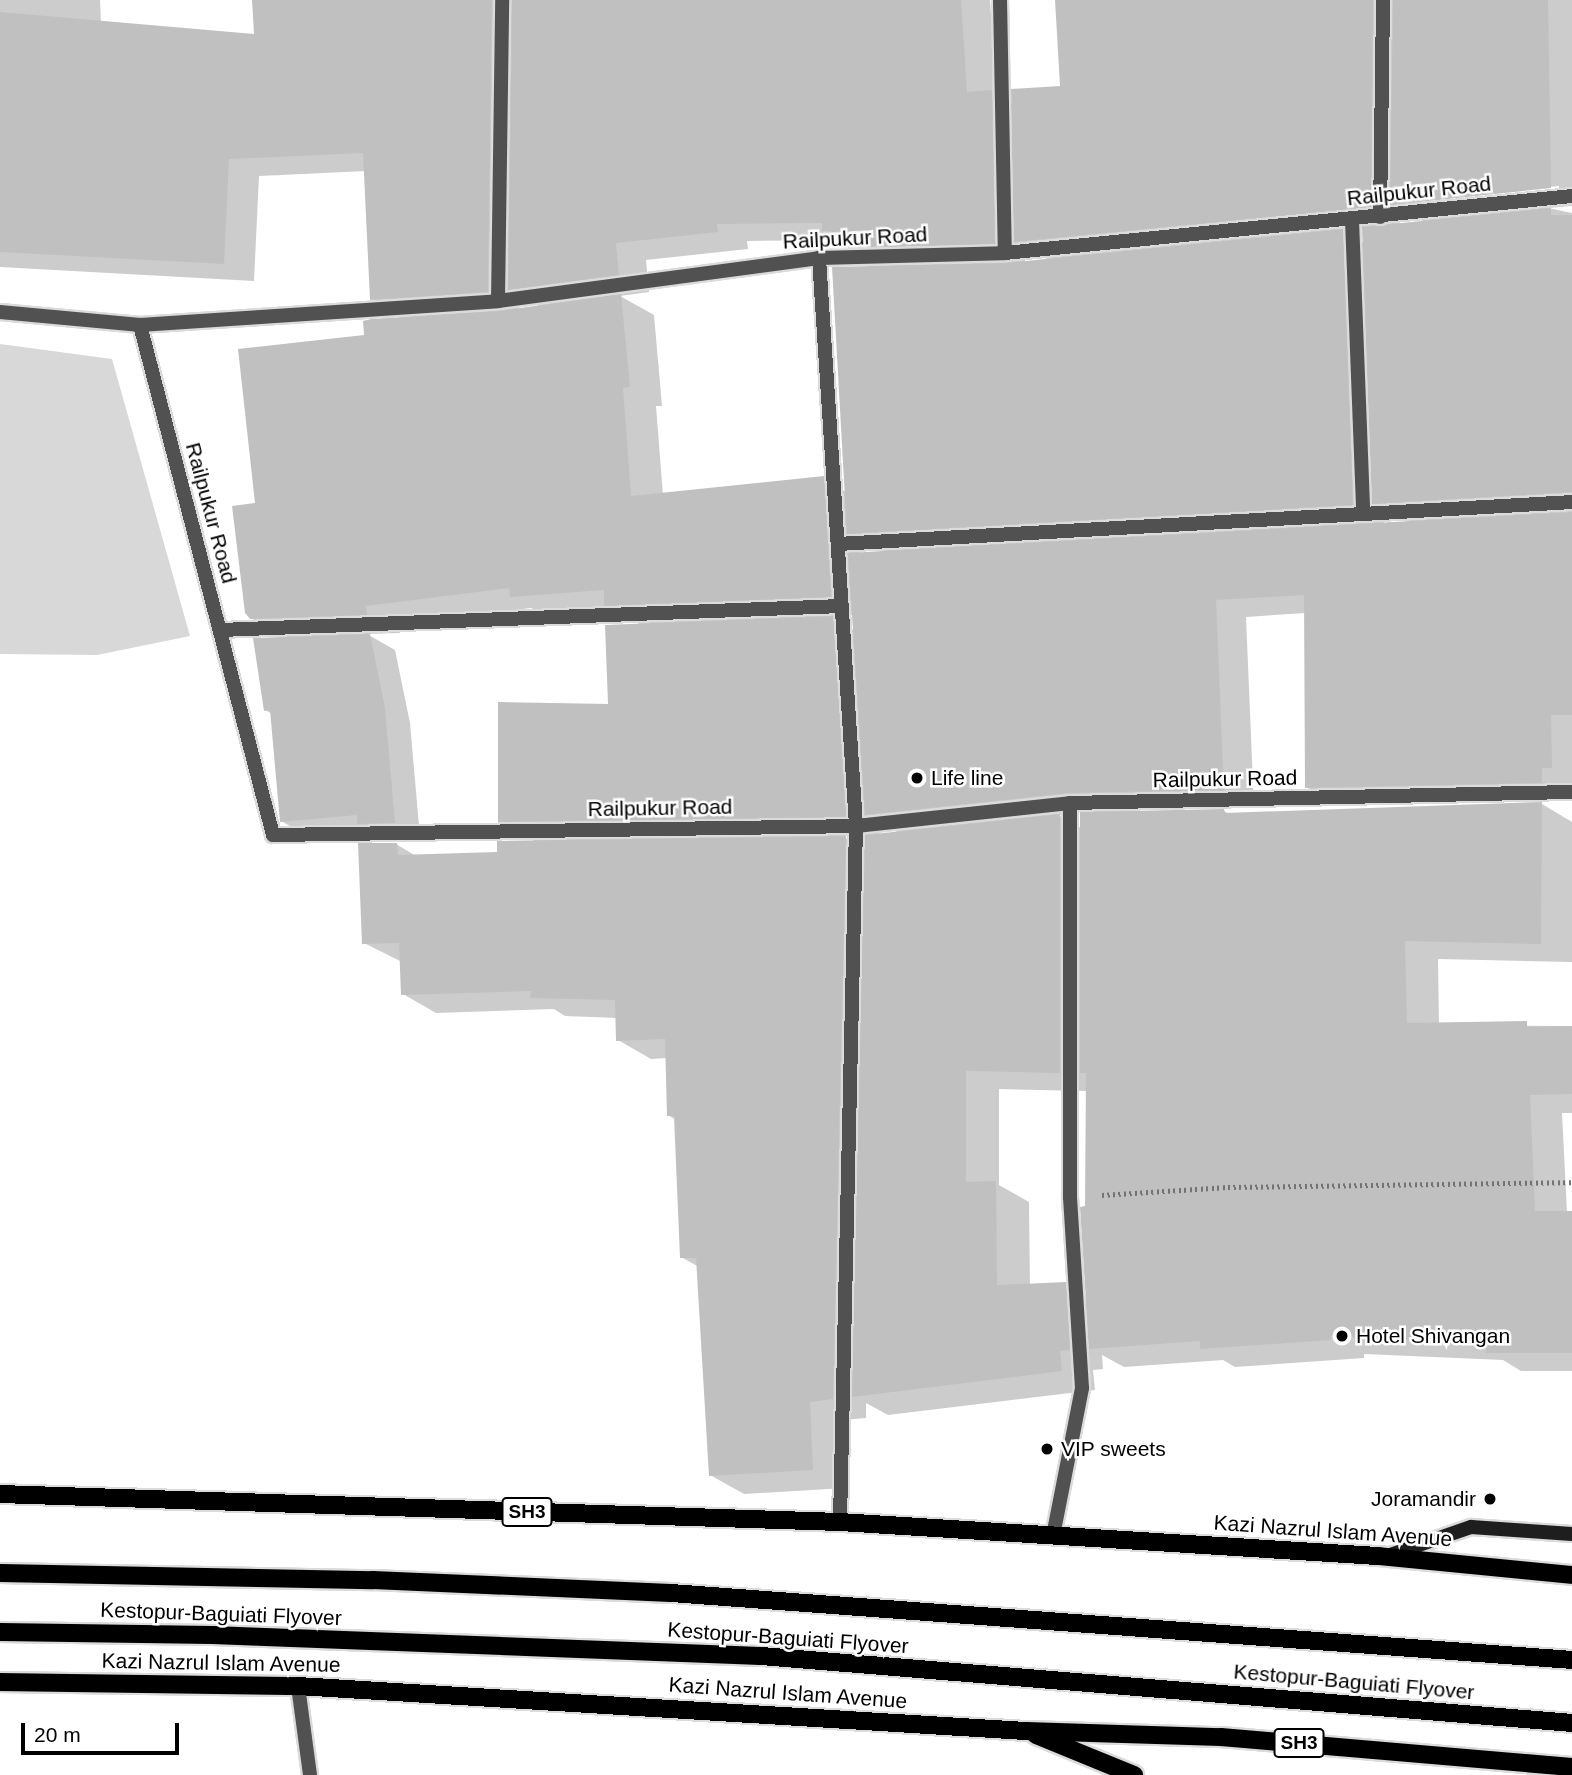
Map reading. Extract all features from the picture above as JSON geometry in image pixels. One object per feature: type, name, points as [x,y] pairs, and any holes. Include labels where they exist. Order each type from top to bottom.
[{"type":"main road","name":"Kazi Nazrul Islam Avenue","points":[[0,1494],[840,1522],[1386,1557],[1572,1575]]},
{"type":"main road","name":"Kestopur-Baguiati Flyover","points":[[0,1573],[373,1580],[671,1593],[1572,1660]]},
{"type":"main road","name":"Kestopur-Baguiati Flyover","points":[[0,1632],[212,1635],[761,1656],[1572,1723]]},
{"type":"main road","name":"Kazi Nazrul Islam Avenue","points":[[0,1682],[298,1686],[1026,1731],[1221,1737],[1572,1767]]},
{"type":"main road","points":[[1026,1731],[1133,1775]]},
{"type":"street","points":[[498,301],[502,0]]},
{"type":"street","points":[[1000,0],[1005,253]]},
{"type":"street","points":[[1380,217],[1383,0]]},
{"type":"street","name":"Railpukur Road","points":[[0,312],[141,325],[498,301],[819,258],[1005,253],[1572,196]]},
{"type":"street","points":[[1352,220],[1363,512]]},
{"type":"street","points":[[819,258],[856,826],[840,1522]]},
{"type":"street","name":"Railpukur Road","points":[[141,325],[273,835],[856,826],[1070,803],[1572,792]]},
{"type":"street","points":[[838,544],[1572,502]]},
{"type":"street","points":[[220,630],[842,606]]},
{"type":"street","points":[[1053,1536],[1082,1388],[1070,1197],[1070,803]]},
{"type":"street","points":[[1386,1557],[1471,1527],[1572,1534]]},
{"type":"street","points":[[298,1686],[310,1775]]},
{"type":"path","points":[[1070,1197],[1228,1187],[1572,1182]]},
{"type":"shaded area","points":[[0,344],[112,359],[190,636],[97,655],[0,654]]},
{"type":"building","points":[[252,0],[492,0],[488,292],[370,300],[363,153],[229,159],[224,264],[0,252],[0,12],[254,34]]},
{"type":"building","points":[[512,0],[961,0],[967,92],[992,90],[995,244],[832,248],[831,231],[822,231],[822,223],[717,224],[718,232],[616,243],[619,275],[508,290]]},
{"type":"building","points":[[1055,0],[1373,0],[1371,207],[1014,242],[1011,89],[1060,86]]},
{"type":"building","points":[[1393,0],[1548,0],[1551,188],[1390,205]]},
{"type":"building","points":[[1551,208],[1551,215],[1572,215],[1572,492],[1372,504],[1362,227]]},
{"type":"building","points":[[1343,229],[1353,505],[847,534],[832,267],[1006,263]]},
{"type":"building","points":[[621,294],[630,387],[623,388],[631,496],[824,476],[831,597],[604,606],[604,590],[510,597],[509,588],[366,606],[367,615],[250,619],[245,613],[232,506],[255,503],[238,349],[364,335],[363,321],[371,319],[499,311]]},
{"type":"building","points":[[1572,512],[1572,715],[1551,715],[1552,768],[1542,768],[1542,783],[1305,788],[1304,595],[1216,600],[1224,790],[1069,793],[865,815],[848,553]]},
{"type":"building","points":[[833,616],[846,817],[498,822],[498,702],[608,704],[605,625]]},
{"type":"building","points":[[370,634],[385,708],[395,823],[357,824],[357,815],[280,822],[270,710],[264,711],[253,638]]},
{"type":"building","points":[[1542,802],[1541,944],[1405,941],[1407,1023],[1527,1021],[1527,1027],[1572,1026],[1572,1094],[1530,1095],[1535,1211],[1572,1211],[1572,1353],[1486,1353],[1486,1343],[1331,1336],[1331,1340],[1200,1349],[1200,1341],[1089,1349],[1080,1207],[1085,1206],[1086,1073],[1080,1073],[1080,812],[1224,809],[1225,813]]},
{"type":"building","points":[[1060,814],[1060,1073],[966,1071],[966,1182],[996,1181],[997,1285],[1066,1282],[1070,1350],[1060,1351],[1062,1371],[852,1397],[865,835]]},
{"type":"building","points":[[846,836],[833,1399],[810,1402],[813,1470],[709,1476],[696,1258],[680,1258],[674,1116],[667,1116],[665,1039],[616,1041],[615,1000],[530,998],[531,991],[401,995],[399,943],[362,944],[358,843],[397,843],[398,855],[497,852],[497,841]]},
{"type":"place","name":"Life line","points":[[917,778]]},
{"type":"place","name":"Hotel Shivangan","points":[[1342,1336]]},
{"type":"place","name":"VIP sweets","points":[[1047,1449]]},
{"type":"place","name":"Joramandir","points":[[1490,1499]]}]
